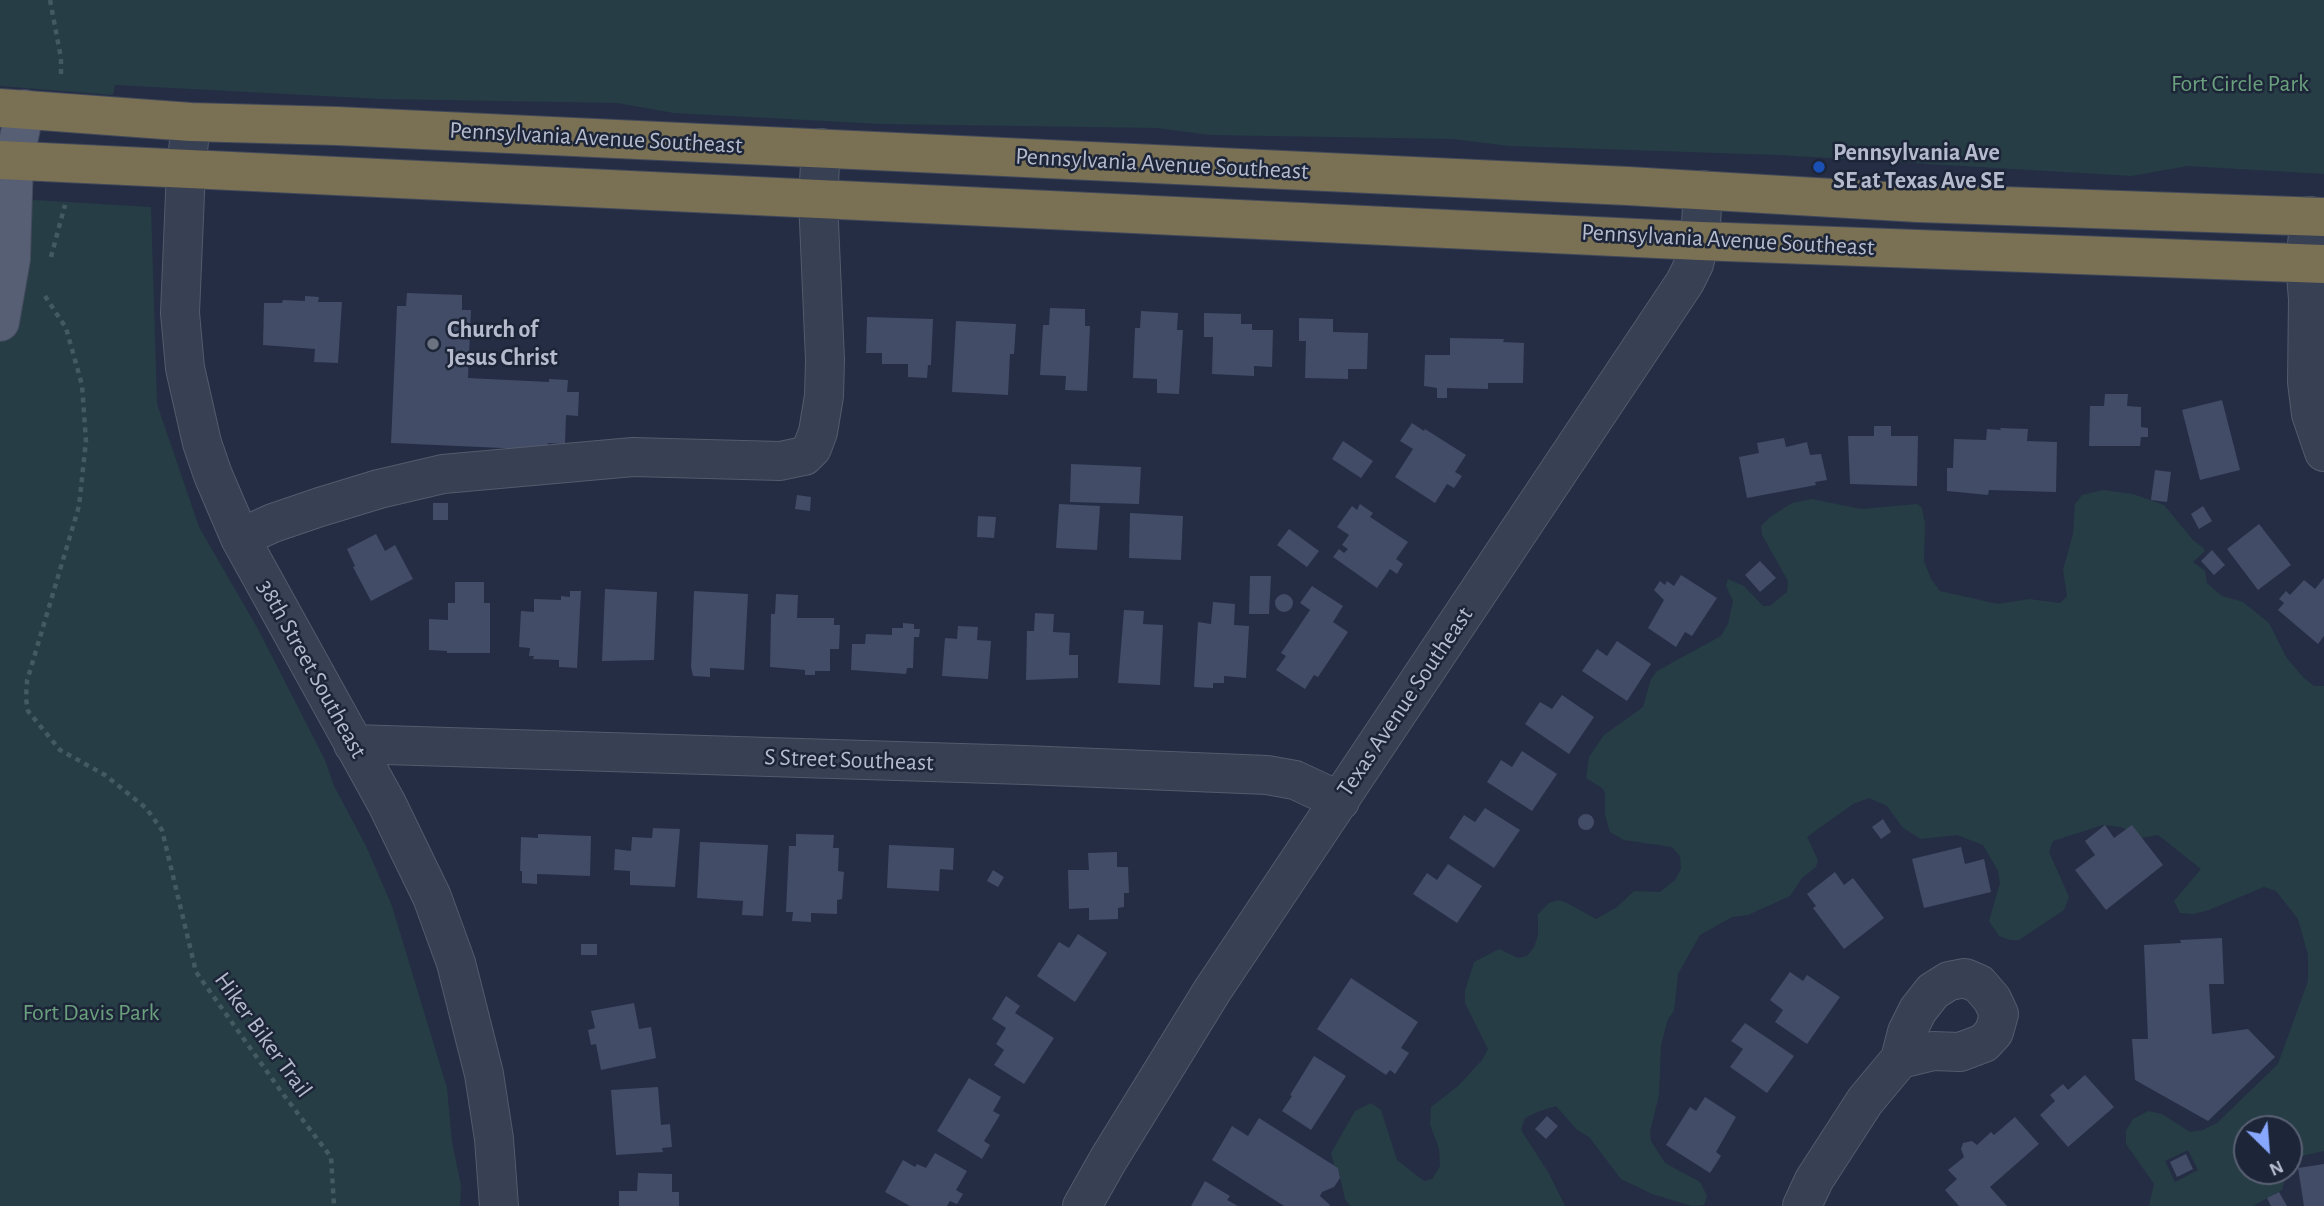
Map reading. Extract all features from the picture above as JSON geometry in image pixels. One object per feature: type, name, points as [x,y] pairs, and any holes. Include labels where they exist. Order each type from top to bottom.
[{"type":"highway","name":"Pennsylvania Avenue Southeast","points":[[12,109],[191,122],[821,148],[1703,190],[1918,203],[2317,217]]},
{"type":"highway","name":"Pennsylvania Avenue Southeast","points":[[7,160],[1700,241],[2315,264]]},
{"type":"main road","points":[[0,322],[11,259],[7,160],[12,109]]},
{"type":"street","name":"38th Street Southeast","points":[[191,122],[186,170],[180,313],[192,409],[205,453],[240,538],[387,804],[423,875],[456,963],[484,1074],[494,1139],[499,1206]]},
{"type":"street","points":[[240,538],[320,507],[443,474],[633,457],[794,459],[804,456],[812,448],[818,432],[824,396],[818,199],[821,148]]},
{"type":"street","name":"Texas Avenue Southeast","points":[[1082,1206],[1173,1053],[1685,282],[1694,264],[1700,241],[1703,190]]},
{"type":"street","points":[[2317,217],[2315,264],[2308,299],[2306,382],[2311,414],[2324,452]]},
{"type":"street","name":"S Street Southeast","points":[[354,744],[1268,775],[1296,780],[1339,801]]},
{"type":"street","points":[[1802,1206],[1814,1180],[1865,1101],[1900,1059]]},
{"type":"path","points":[[50,0],[61,58],[61,78]]},
{"type":"path","points":[[47,268],[65,205]]},
{"type":"path","name":"Hiker Biker Trail","points":[[43,289],[46,300],[65,328],[82,385],[86,440],[79,506],[27,681],[28,711],[60,750],[105,775],[146,808],[162,830],[196,972],[331,1157],[334,1206]]},
{"type":"green space","name":"Fort Circle Park","points":[[0,0],[2324,0],[2324,174],[2188,166],[2131,176],[1778,155],[1509,146],[1453,139],[1209,135],[1157,128],[881,124],[674,113],[617,103],[380,99],[115,85],[113,95],[0,86]]},
{"type":"green space","name":"Fort Davis Park","points":[[0,198],[151,207],[157,404],[199,527],[258,629],[325,760],[334,786],[366,846],[392,906],[447,1088],[452,1142],[461,1185],[460,1206],[0,1206]]},
{"type":"green space","points":[[2103,490],[2133,494],[2164,505],[2205,551],[2193,562],[2205,571],[2207,583],[2222,596],[2243,602],[2269,623],[2286,657],[2303,677],[2314,686],[2324,686],[2324,1151],[2303,1156],[2303,1115],[2233,1115],[2233,1185],[2283,1185],[2282,1190],[2253,1206],[2149,1206],[2154,1184],[2126,1144],[2126,1131],[2133,1119],[2148,1111],[2162,1114],[2190,1132],[2203,1130],[2217,1123],[2278,1064],[2308,981],[2308,955],[2298,919],[2276,891],[2264,887],[2209,910],[2194,914],[2180,913],[2174,901],[2201,869],[2158,835],[2141,838],[2121,827],[2103,825],[2053,841],[2049,852],[2069,897],[2064,910],[2019,940],[2010,940],[1999,936],[1989,921],[2000,883],[1998,871],[1983,845],[1957,835],[1921,839],[1903,828],[1887,806],[1869,798],[1853,804],[1807,837],[1818,860],[1816,867],[1802,878],[1790,896],[1748,915],[1732,917],[1700,935],[1678,974],[1674,1011],[1668,1019],[1661,1045],[1659,1095],[1650,1132],[1651,1141],[1665,1163],[1700,1182],[1707,1196],[1704,1205],[1692,1206],[1652,1194],[1621,1179],[1589,1137],[1577,1130],[1556,1106],[1525,1118],[1521,1130],[1548,1172],[1565,1206],[1350,1206],[1345,1199],[1338,1168],[1334,1165],[1331,1153],[1355,1111],[1371,1103],[1381,1110],[1397,1160],[1424,1181],[1432,1179],[1440,1166],[1439,1149],[1430,1124],[1431,1107],[1458,1086],[1482,1060],[1488,1049],[1465,1003],[1465,991],[1474,962],[1499,949],[1518,958],[1527,956],[1538,935],[1538,914],[1549,903],[1558,900],[1567,903],[1596,919],[1617,907],[1634,891],[1660,892],[1675,880],[1681,869],[1680,856],[1672,847],[1624,840],[1610,832],[1605,815],[1605,793],[1586,778],[1589,757],[1604,735],[1643,707],[1651,679],[1657,671],[1721,636],[1728,624],[1733,601],[1726,586],[1728,579],[1744,586],[1763,606],[1770,606],[1787,592],[1788,581],[1762,535],[1761,526],[1770,517],[1792,503],[1812,499],[1861,509],[1917,504],[1922,508],[1925,524],[1924,561],[1931,579],[1940,591],[1998,604],[2029,599],[2060,603],[2067,596],[2063,570],[2073,534],[2075,504],[2082,495]],"holes":[[[2188,1150],[2198,1170],[2175,1182],[2165,1161]]]},
{"type":"building","name":"Church of Jesus Christ","points":[[407,293],[462,295],[462,310],[471,310],[468,378],[549,382],[549,379],[568,380],[567,392],[579,392],[578,416],[566,415],[565,444],[548,443],[547,450],[391,443],[397,306],[406,306]]},
{"type":"building","points":[[305,296],[319,297],[318,302],[342,302],[338,363],[314,362],[315,349],[263,345],[264,303],[305,301]]},
{"type":"building","points":[[1050,308],[1085,309],[1085,326],[1090,326],[1087,391],[1065,390],[1066,376],[1040,375],[1043,325],[1049,325]]},
{"type":"building","points":[[1141,311],[1178,313],[1177,330],[1183,330],[1179,394],[1157,393],[1157,379],[1133,378],[1135,328],[1140,328]]},
{"type":"building","points":[[1204,313],[1241,314],[1241,324],[1252,324],[1252,330],[1273,330],[1272,367],[1254,366],[1254,376],[1212,374],[1213,337],[1204,337]]},
{"type":"building","points":[[867,317],[933,319],[931,365],[928,365],[927,378],[908,377],[908,364],[882,364],[882,353],[866,353]]},
{"type":"building","points":[[1299,318],[1333,319],[1333,332],[1368,333],[1367,369],[1348,369],[1348,379],[1305,378],[1306,341],[1299,341]]},
{"type":"building","points":[[956,321],[1016,324],[1014,354],[1010,354],[1008,395],[952,392]]},
{"type":"building","points":[[1450,338],[1504,339],[1503,342],[1524,343],[1523,383],[1488,383],[1488,389],[1447,388],[1447,398],[1437,398],[1437,388],[1424,386],[1425,355],[1450,355]]},
{"type":"building","points":[[2105,394],[2128,394],[2127,406],[2141,407],[2141,427],[2148,428],[2148,437],[2141,437],[2140,446],[2089,446],[2090,406],[2104,406]]},
{"type":"building","points":[[2222,400],[2240,470],[2200,480],[2182,410]]},
{"type":"building","points":[[1412,423],[1466,455],[1455,472],[1462,476],[1454,488],[1447,484],[1435,503],[1395,477],[1413,449],[1400,441]]},
{"type":"building","points":[[1874,426],[1891,426],[1891,436],[1918,436],[1917,486],[1850,484],[1848,436],[1874,436]]},
{"type":"building","points":[[2000,428],[2028,429],[2027,441],[2057,442],[2056,492],[1989,490],[1988,495],[1947,491],[1947,468],[1953,468],[1954,439],[1986,440],[1987,429],[2001,430]]},
{"type":"building","points":[[1784,438],[1786,447],[1807,442],[1810,455],[1821,454],[1827,480],[1815,482],[1816,485],[1747,498],[1739,457],[1759,453],[1757,443]]},
{"type":"building","points":[[1343,441],[1373,461],[1361,478],[1332,459]]},
{"type":"building","points":[[1071,464],[1141,467],[1139,504],[1070,502]]},
{"type":"building","points":[[2155,470],[2171,472],[2167,502],[2151,500]]},
{"type":"building","points":[[797,495],[811,497],[810,511],[795,509]]},
{"type":"building","points":[[433,503],[448,503],[448,520],[433,520]]},
{"type":"building","points":[[1059,504],[1100,506],[1097,550],[1056,548]]},
{"type":"building","points":[[1360,504],[1373,513],[1370,517],[1408,542],[1396,559],[1403,564],[1397,574],[1390,569],[1377,588],[1333,557],[1339,549],[1344,553],[1348,549],[1342,545],[1349,535],[1337,527],[1352,506],[1357,510]]},
{"type":"building","points":[[2203,506],[2212,521],[2199,529],[2191,514]]},
{"type":"building","points":[[1130,513],[1183,516],[1181,560],[1129,558]]},
{"type":"building","points":[[978,516],[996,517],[994,538],[977,537]]},
{"type":"building","points":[[2259,524],[2291,565],[2258,590],[2227,549]]},
{"type":"building","points":[[1289,529],[1319,551],[1307,567],[1277,545]]},
{"type":"building","points":[[376,534],[385,551],[395,545],[413,579],[371,601],[347,549]]},
{"type":"building","points":[[2212,550],[2225,565],[2214,575],[2201,561]]},
{"type":"building","points":[[1760,561],[1776,578],[1760,592],[1745,575]]},
{"type":"building","points":[[1681,575],[1717,598],[1692,636],[1685,632],[1676,647],[1648,628],[1664,600],[1654,590],[1660,581],[1665,585],[1667,581],[1674,586]]},
{"type":"building","points":[[1250,576],[1271,576],[1269,614],[1249,614]]},
{"type":"building","points":[[2324,578],[2324,636],[2318,644],[2278,610],[2284,603],[2279,599],[2286,591],[2290,595],[2304,580],[2315,589]]},
{"type":"building","points":[[455,582],[484,582],[484,603],[490,603],[490,653],[447,653],[429,650],[429,619],[448,620],[448,603],[455,603]]},
{"type":"building","points":[[1312,586],[1343,606],[1333,622],[1348,632],[1318,677],[1314,675],[1305,689],[1276,670],[1286,656],[1281,653],[1310,610],[1300,603]]},
{"type":"building","points":[[605,589],[657,592],[654,660],[602,661]]},
{"type":"building","points":[[570,591],[581,591],[577,668],[559,667],[559,660],[533,659],[534,656],[529,656],[530,648],[519,647],[521,611],[534,612],[534,599],[561,600],[561,596],[570,597]]},
{"type":"building","points":[[694,591],[748,594],[744,670],[710,668],[710,677],[693,676],[691,667]]},
{"type":"building","points":[[776,594],[798,595],[797,618],[834,618],[834,625],[840,625],[839,649],[830,649],[830,671],[815,671],[815,675],[805,675],[805,670],[770,667],[771,614],[775,614]]},
{"type":"building","points":[[1284,594],[1290,597],[1293,603],[1290,609],[1284,612],[1278,609],[1275,603],[1278,597]]},
{"type":"building","points":[[1213,602],[1235,604],[1234,625],[1249,626],[1246,678],[1224,676],[1224,683],[1213,683],[1213,688],[1194,687],[1198,622],[1211,624]]},
{"type":"building","points":[[1124,610],[1144,611],[1143,624],[1163,625],[1160,685],[1118,683]]},
{"type":"building","points":[[1035,613],[1054,614],[1053,632],[1070,633],[1069,655],[1078,655],[1078,678],[1026,680],[1027,631],[1034,631]]},
{"type":"building","points":[[903,623],[914,624],[914,629],[920,629],[919,637],[914,637],[913,668],[907,668],[906,674],[851,670],[852,644],[865,644],[866,634],[892,635],[892,628],[903,628]]},
{"type":"building","points":[[958,626],[978,627],[977,640],[991,641],[988,679],[942,676],[945,638],[957,639]]},
{"type":"building","points":[[1617,641],[1651,664],[1627,701],[1582,671],[1597,649],[1607,656]]},
{"type":"building","points":[[1562,695],[1594,717],[1569,754],[1525,724],[1540,702],[1552,709]]},
{"type":"building","points":[[1522,751],[1557,774],[1532,811],[1487,782],[1501,760],[1512,767]]},
{"type":"building","points":[[1485,808],[1520,830],[1494,868],[1449,838],[1464,815],[1475,822]]},
{"type":"building","points":[[1583,814],[1589,814],[1594,822],[1592,828],[1583,830],[1578,825],[1578,819]]},
{"type":"building","points":[[1883,819],[1891,832],[1881,839],[1872,827]]},
{"type":"building","points":[[2105,825],[2114,838],[2132,825],[2163,865],[2106,910],[2075,870],[2095,855],[2085,841]]},
{"type":"building","points":[[653,828],[680,829],[675,887],[630,885],[630,871],[614,870],[615,849],[631,851],[632,837],[652,838]]},
{"type":"building","points":[[538,834],[591,836],[590,876],[537,874],[537,884],[522,883],[521,837],[538,838]]},
{"type":"building","points":[[796,834],[834,835],[833,848],[839,848],[838,871],[844,872],[842,899],[837,900],[837,914],[811,913],[811,922],[792,921],[793,912],[786,912],[789,846],[796,846]]},
{"type":"building","points":[[700,842],[768,845],[763,916],[742,915],[743,901],[697,898]]},
{"type":"building","points":[[889,845],[954,848],[953,870],[940,869],[939,891],[887,888]]},
{"type":"building","points":[[1961,847],[1965,864],[1984,859],[1991,892],[1924,908],[1912,859]]},
{"type":"building","points":[[1117,852],[1117,867],[1128,867],[1129,893],[1124,893],[1124,907],[1118,908],[1118,919],[1089,920],[1089,908],[1069,909],[1068,870],[1089,870],[1088,853]]},
{"type":"building","points":[[1448,864],[1482,886],[1457,923],[1413,894],[1427,873],[1437,880]]},
{"type":"building","points":[[993,870],[1004,877],[998,887],[987,881]]},
{"type":"building","points":[[1835,872],[1844,885],[1853,878],[1884,918],[1844,949],[1813,908],[1816,906],[1807,894]]},
{"type":"building","points":[[1078,934],[1107,953],[1075,1002],[1037,976],[1059,942],[1069,948]]},
{"type":"building","points":[[2222,938],[2224,984],[2209,984],[2212,1034],[2248,1029],[2275,1057],[2208,1121],[2135,1080],[2132,1039],[2148,1039],[2144,945]]},
{"type":"building","points":[[581,944],[597,944],[597,955],[581,955]]},
{"type":"building","points":[[1790,972],[1803,981],[1807,975],[1840,997],[1807,1044],[1775,1022],[1783,1010],[1770,1000]]},
{"type":"building","points":[[1351,978],[1418,1022],[1401,1048],[1409,1053],[1395,1074],[1390,1070],[1386,1075],[1317,1029]]},
{"type":"building","points":[[1006,996],[1020,1006],[1015,1013],[1054,1038],[1024,1084],[994,1065],[1004,1050],[996,1044],[1006,1028],[992,1019]]},
{"type":"building","points":[[634,1003],[639,1029],[651,1027],[656,1058],[601,1070],[596,1044],[591,1045],[588,1030],[595,1028],[591,1011]]},
{"type":"building","points":[[1745,1023],[1794,1056],[1767,1093],[1730,1067],[1743,1049],[1731,1041]]},
{"type":"building","points":[[1314,1056],[1346,1076],[1311,1130],[1282,1111]]},
{"type":"building","points":[[2085,1075],[2114,1107],[2068,1147],[2040,1115],[2055,1101],[2050,1095],[2063,1084],[2068,1090]]},
{"type":"building","points":[[969,1078],[1001,1097],[993,1111],[1000,1115],[984,1141],[990,1145],[982,1159],[937,1131]]},
{"type":"building","points":[[658,1087],[661,1125],[670,1124],[672,1147],[662,1148],[663,1152],[616,1155],[611,1090]]},
{"type":"building","points":[[1705,1097],[1736,1117],[1716,1152],[1721,1156],[1710,1173],[1666,1145],[1690,1107],[1696,1111]]},
{"type":"building","points":[[1547,1116],[1558,1126],[1546,1139],[1535,1129]]},
{"type":"building","points":[[2015,1117],[2039,1144],[1990,1187],[2007,1206],[1959,1206],[1945,1190],[1957,1179],[1948,1170],[1964,1157],[1961,1149],[1963,1143],[1972,1141],[1977,1145],[1991,1132],[1994,1135]]},
{"type":"building","points":[[1259,1118],[1338,1168],[1340,1178],[1334,1187],[1322,1192],[1320,1196],[1329,1206],[1284,1206],[1212,1160],[1232,1126],[1248,1136]]},
{"type":"building","points":[[935,1153],[967,1171],[956,1190],[963,1194],[957,1204],[950,1201],[947,1206],[910,1206],[885,1192],[903,1160],[915,1167],[917,1164],[926,1168]]},
{"type":"building","points":[[2186,1154],[2193,1169],[2177,1177],[2170,1162]]},
{"type":"building","points":[[2324,1164],[2324,1206],[2304,1206],[2301,1185],[2303,1185],[2303,1167]]},
{"type":"building","points":[[638,1173],[672,1174],[672,1192],[679,1192],[679,1206],[619,1206],[619,1191],[637,1191]]},
{"type":"building","points":[[1205,1181],[1230,1196],[1227,1200],[1238,1206],[1191,1206]]},
{"type":"building","points":[[2279,1192],[2287,1206],[2271,1206],[2267,1198]]},
{"type":"place","name":"Pennsylvania Ave SE at Texas Ave SE","points":[[1819,167]]},
{"type":"place","name":"Church of Jesus Christ","points":[[433,344]]}]
